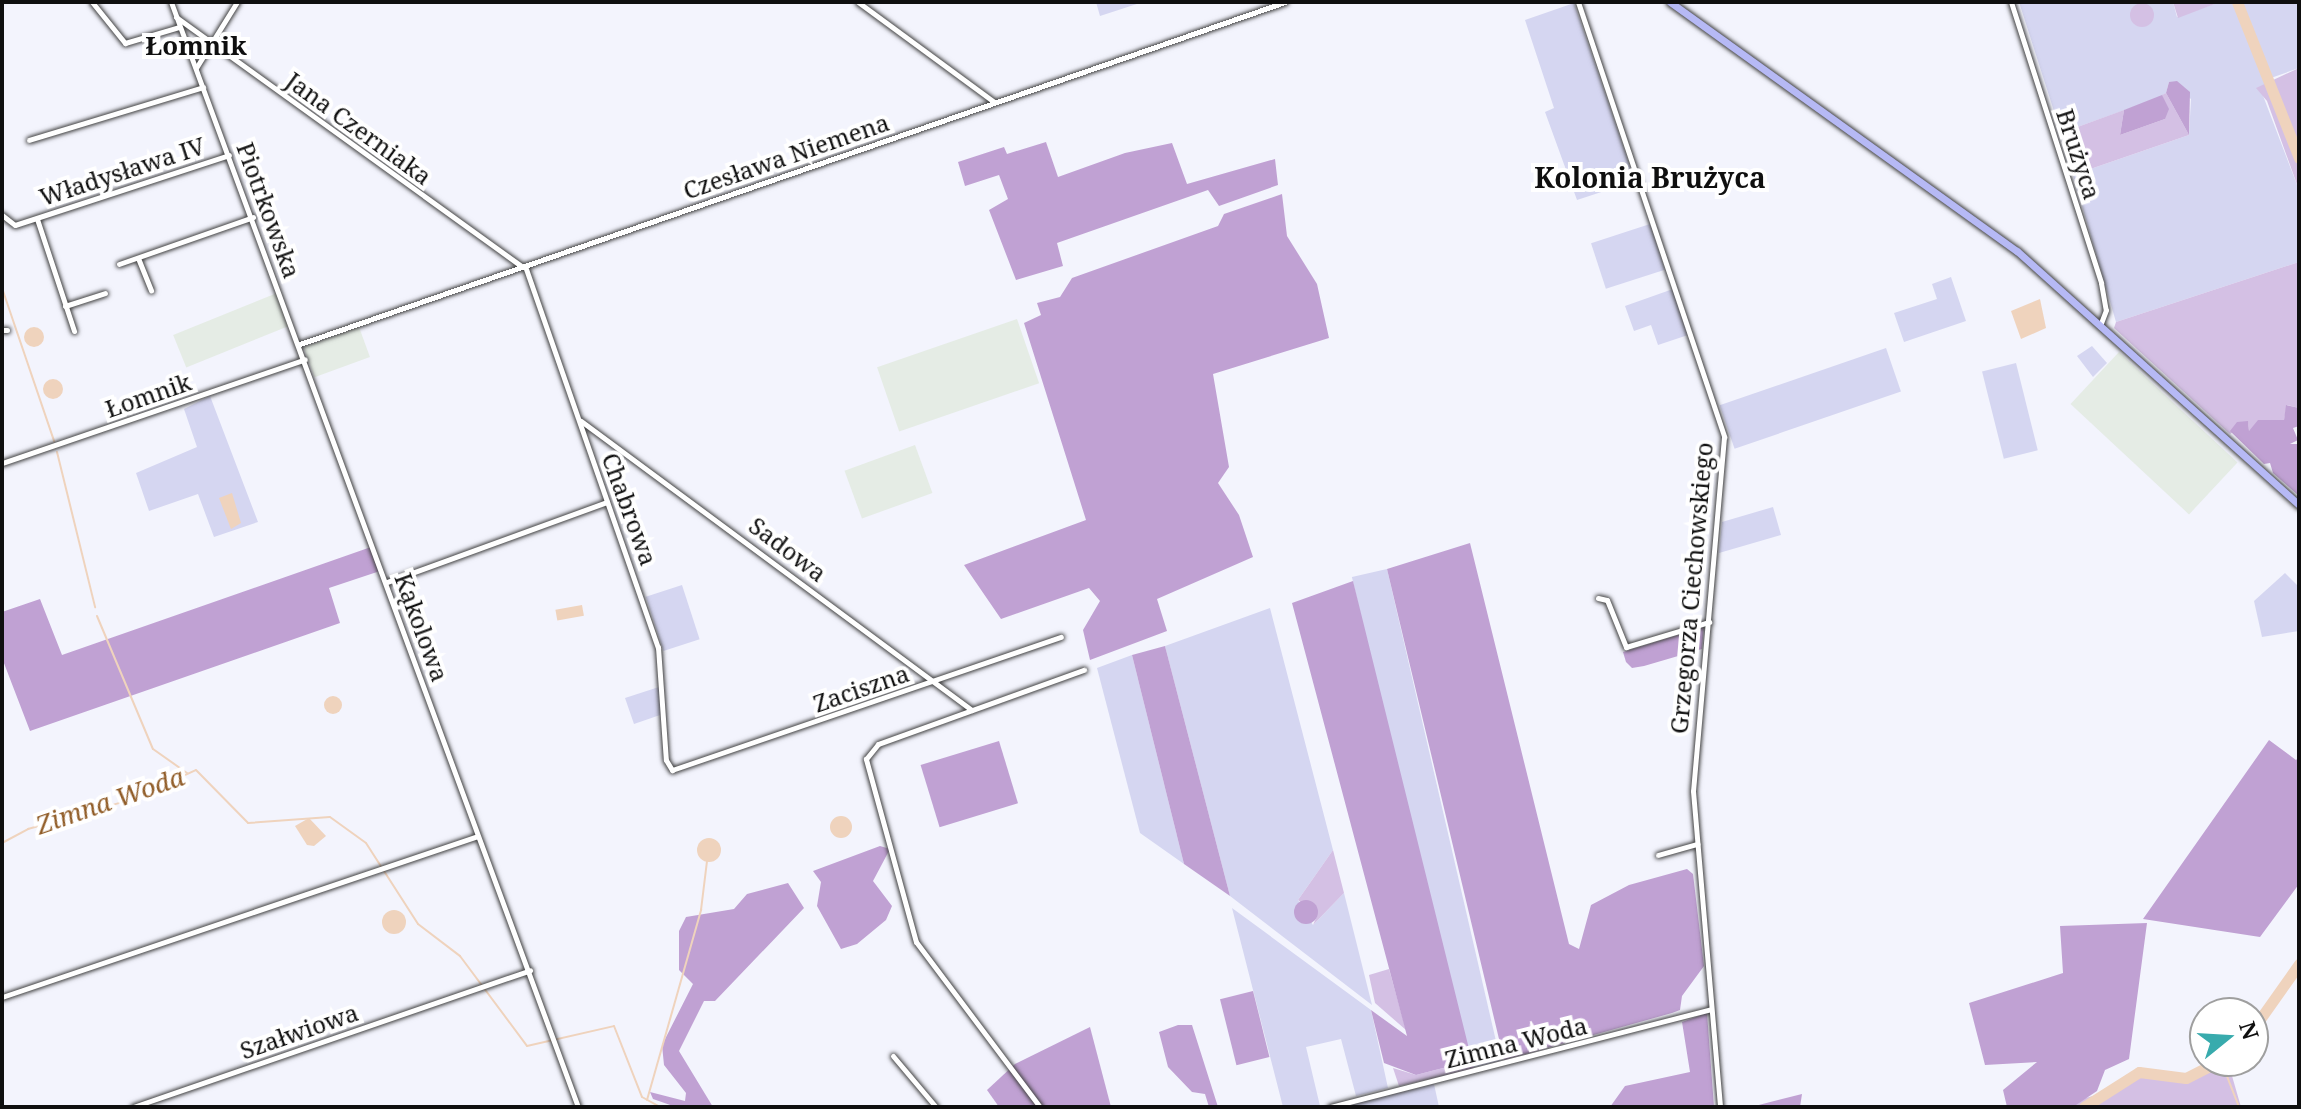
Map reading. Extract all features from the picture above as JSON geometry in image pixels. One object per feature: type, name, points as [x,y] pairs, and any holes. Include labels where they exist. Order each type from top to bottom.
[{"type":"main road","points":[[1670,2],[2017,251],[2103,322],[2299,505]]},
{"type":"street","points":[[92,2],[125,43],[179,27]]},
{"type":"street","name":"Piotrkowska","points":[[171,2],[332,431]]},
{"type":"street","points":[[195,69],[237,2]]},
{"type":"street","points":[[858,2],[994,102]]},
{"type":"street","name":"Czesława Niemena","points":[[300,344],[1285,2]]},
{"type":"street","name":"Grzegorza Ciechowskiego","points":[[1578,2],[1724,437],[1693,776],[1720,1107]]},
{"type":"street","name":"Brużyca","points":[[2011,2],[2101,283],[2103,322]]},
{"type":"street","name":"Jana Czerniaka","points":[[176,17],[523,266]]},
{"type":"street","points":[[29,140],[203,87]]},
{"type":"street","name":"Władysława IV","points":[[2,215],[11,225],[26,222],[229,155]]},
{"type":"street","points":[[119,264],[253,217]]},
{"type":"street","points":[[37,219],[74,331]]},
{"type":"street","points":[[138,258],[151,291]]},
{"type":"street","name":"Chabrowa","points":[[523,266],[658,647],[666,760],[672,770]]},
{"type":"street","points":[[65,306],[105,293]]},
{"type":"street","name":"Łomnik","points":[[2,463],[305,359]]},
{"type":"street","name":"Sadowa","points":[[580,421],[972,710]]},
{"type":"street","name":"Kąkolowa","points":[[332,431],[478,836],[557,1041],[578,1107]]},
{"type":"street","points":[[387,582],[607,501]]},
{"type":"street","points":[[1598,598],[1607,600],[1626,647],[1709,622]]},
{"type":"street","name":"Zaciszna","points":[[672,770],[1061,637]]},
{"type":"street","points":[[1040,1107],[916,942],[900,868],[866,766],[868,753],[878,744],[1084,670]]},
{"type":"street","points":[[2,997],[478,836]]},
{"type":"street","points":[[1658,855],[1697,844]]},
{"type":"street","name":"Szałwiowa","points":[[133,1107],[530,970]]},
{"type":"street","name":"Zimna Woda","points":[[1330,1107],[1711,1009]]},
{"type":"street","points":[[893,1056],[936,1107]]},
{"type":"shaded area","points":[[1096,2],[1143,2],[1100,16]]},
{"type":"shaded area","points":[[2019,2],[2173,2],[2177,17],[2220,2],[2299,2],[2299,68],[2268,79],[2262,93],[2299,190],[2299,262],[2116,322],[2073,175],[2189,135],[2191,99],[2169,82],[2166,93],[2158,98],[2061,133]]},
{"type":"shaded area","points":[[2173,2],[2220,2],[2178,18]]},
{"type":"shaded area","points":[[1574,3],[1635,181],[1577,200],[1545,112],[1554,108],[1525,20]]},
{"type":"shaded area","points":[[2142,3],[2151,6],[2154,15],[2151,24],[2142,27],[2133,24],[2130,15],[2133,6]]},
{"type":"shaded area","points":[[2299,68],[2299,190],[2267,101],[2256,88]]},
{"type":"shaded area","points":[[2177,81],[2190,92],[2189,135],[2166,93],[2169,82]]},
{"type":"shaded area","points":[[2166,93],[2189,135],[2073,175],[2061,133],[2124,110],[2120,135],[2165,119],[2162,95]]},
{"type":"shaded area","points":[[2162,95],[2169,109],[2165,119],[2120,135],[2124,110]]},
{"type":"shaded area","points":[[1046,142],[1058,177],[1125,153],[1172,143],[1187,184],[1275,159],[1278,185],[1219,206],[1208,190],[1057,243],[1063,266],[1016,280],[989,210],[1008,199],[999,175],[965,186],[958,162],[1004,147],[1007,154]]},
{"type":"shaded area","points":[[1282,194],[1287,236],[1317,284],[1329,338],[1213,374],[1229,467],[1218,483],[1239,515],[1253,557],[1157,599],[1167,631],[1090,660],[1083,630],[1100,601],[1089,588],[1001,619],[964,565],[1086,520],[1024,323],[1041,315],[1037,303],[1060,297],[1072,278],[1218,226],[1224,214]]},
{"type":"shaded area","points":[[1650,224],[1665,270],[1606,289],[1591,243]]},
{"type":"shaded area","points":[[2299,262],[2299,408],[2287,405],[2284,420],[2249,431],[2248,422],[2230,434],[2114,328],[2116,322]]},
{"type":"shaded area","points":[[1951,277],[1966,321],[1904,342],[1894,313],[1937,299],[1932,284]]},
{"type":"shaded area","points":[[1673,289],[1688,335],[1658,345],[1651,325],[1634,331],[1625,306]]},
{"type":"shaded area","points":[[277,293],[290,325],[186,367],[173,335]]},
{"type":"shaded area","points":[[2040,299],[2046,328],[2021,339],[2011,311]]},
{"type":"shaded area","points":[[1017,319],[1039,383],[899,431],[877,367]]},
{"type":"shaded area","points":[[34,327],[41,330],[44,337],[41,344],[34,347],[27,344],[24,337],[27,330]]},
{"type":"shaded area","points":[[359,327],[370,357],[315,377],[304,347]]},
{"type":"shaded area","points":[[2092,346],[2107,363],[2093,377],[2077,356]]},
{"type":"shaded area","points":[[1886,348],[1901,391],[1735,449],[1720,405]]},
{"type":"shaded area","points":[[2119,352],[2237,462],[2189,514],[2071,404]]},
{"type":"shaded area","points":[[2016,363],[2038,450],[2004,459],[1982,371]]},
{"type":"shaded area","points":[[49,379],[57,379],[63,389],[57,399],[49,399],[43,393],[43,385]]},
{"type":"shaded area","points":[[210,396],[258,522],[214,537],[198,494],[149,511],[136,473],[197,447],[184,409]]},
{"type":"shaded area","points":[[2286,405],[2299,408],[2299,426],[2293,428],[2298,440],[2290,444],[2299,444],[2299,496],[2273,473],[2270,463],[2264,464],[2230,431],[2237,422],[2248,421],[2249,431],[2258,420],[2284,420]]},
{"type":"shaded area","points":[[915,445],[932,493],[862,519],[845,471]]},
{"type":"shaded area","points":[[232,493],[241,523],[231,529],[219,498]]},
{"type":"shaded area","points":[[1773,507],[1781,535],[1719,553],[1722,522]]},
{"type":"shaded area","points":[[1470,543],[1569,944],[1579,949],[1591,905],[1629,885],[1687,869],[1693,874],[1704,966],[1682,996],[1680,1010],[1504,1060],[1387,569]]},
{"type":"shaded area","points":[[371,547],[380,571],[329,588],[340,623],[30,731],[2,658],[2,612],[40,599],[62,655]]},
{"type":"shaded area","points":[[1387,569],[1501,1061],[1466,1069],[1352,577]]},
{"type":"shaded area","points":[[2285,573],[2299,587],[2299,631],[2262,637],[2254,601]]},
{"type":"shaded area","points":[[1353,581],[1474,1069],[1443,1068],[1416,1075],[1384,1063],[1371,1010],[1407,1036],[1292,603]]},
{"type":"shaded area","points":[[682,585],[700,639],[663,651],[646,597]]},
{"type":"shaded area","points":[[582,605],[584,616],[557,621],[555,610]]},
{"type":"shaded area","points":[[1270,608],[1333,850],[1298,900],[1313,925],[1344,893],[1372,1005],[1230,896],[1165,646]]},
{"type":"shaded area","points":[[1704,627],[1702,649],[1644,666],[1632,668],[1626,662],[1623,652]]},
{"type":"shaded area","points":[[1165,646],[1230,896],[1184,864],[1132,655]]},
{"type":"shaded area","points":[[1132,655],[1184,864],[1140,833],[1097,668]]},
{"type":"shaded area","points":[[662,686],[663,714],[634,724],[625,698]]},
{"type":"shaded area","points":[[329,696],[337,696],[342,705],[340,712],[329,714],[324,709],[324,701]]},
{"type":"shaded area","points":[[2269,740],[2296,760],[2299,757],[2299,884],[2260,937],[2143,919]]},
{"type":"shaded area","points":[[999,741],[1018,803],[940,827],[921,765]]},
{"type":"shaded area","points":[[841,816],[849,819],[852,827],[849,835],[841,838],[833,835],[830,827],[833,819]]},
{"type":"shaded area","points":[[309,818],[326,836],[314,846],[307,845],[295,826]]},
{"type":"shaded area","points":[[709,838],[720,845],[721,850],[714,861],[709,862],[698,855],[697,850],[704,839]]},
{"type":"shaded area","points":[[880,846],[890,849],[873,881],[892,906],[886,920],[857,944],[841,949],[817,906],[821,882],[813,871]]},
{"type":"shaded area","points":[[1333,850],[1344,893],[1313,925],[1317,916],[1298,900]]},
{"type":"shaded area","points":[[788,883],[804,908],[715,1001],[704,1001],[679,1051],[713,1107],[676,1107],[653,1099],[650,1092],[685,1101],[686,1093],[664,1065],[662,1045],[693,984],[679,970],[679,931],[686,917],[734,909],[747,894]]},
{"type":"shaded area","points":[[1306,900],[1317,907],[1318,912],[1311,923],[1306,924],[1295,917],[1294,912],[1301,901]]},
{"type":"shaded area","points":[[1232,908],[1371,1010],[1388,1088],[1356,1096],[1341,1039],[1306,1047],[1320,1106],[1283,1107]]},
{"type":"shaded area","points":[[394,910],[402,914],[406,922],[402,930],[394,934],[386,930],[382,922],[386,914]]},
{"type":"shaded area","points":[[2147,923],[2129,1059],[2105,1070],[2097,1091],[2073,1107],[2007,1107],[2003,1090],[2037,1062],[1985,1065],[1969,1003],[2063,973],[2060,926]]},
{"type":"shaded area","points":[[1389,969],[1406,1030],[1375,1003],[1369,975]]},
{"type":"shaded area","points":[[1253,991],[1269,1057],[1236,1065],[1220,999]]},
{"type":"shaded area","points":[[1707,1013],[1714,1107],[1610,1107],[1625,1086],[1690,1072],[1682,1022]]},
{"type":"shaded area","points":[[1178,1025],[1192,1025],[1218,1107],[1209,1107],[1205,1094],[1192,1092],[1168,1067],[1159,1032]]},
{"type":"shaded area","points":[[1090,1027],[1111,1107],[999,1107],[987,1090],[1015,1064]]},
{"type":"shaded area","points":[[1393,1068],[1416,1075],[1443,1068],[1474,1069],[1399,1086]]},
{"type":"shaded area","points":[[2154,1070],[2182,1075],[2189,1072],[2189,1077],[2232,1077],[2241,1107],[2052,1107],[2104,1093]]},
{"type":"shaded area","points":[[1434,1084],[1439,1107],[1340,1107]]},
{"type":"shaded area","points":[[1802,1094],[1800,1107],[1751,1107]]},
{"type":"waterway","points":[[2237,2],[2299,158]]},
{"type":"waterway","points":[[2,288],[54,441]]},
{"type":"waterway","points":[[57,452],[95,607]]},
{"type":"waterway","points":[[97,616],[153,749],[187,773]]},
{"type":"waterway","name":"Zimna Woda","points":[[2,843],[28,829],[133,799],[196,770],[248,823],[330,817],[366,843],[418,924],[460,956],[527,1046],[614,1026],[642,1097],[660,1107]]},
{"type":"waterway","points":[[647,1100],[701,910],[707,861]]},
{"type":"waterway","points":[[2269,1006],[2299,964]]},
{"type":"waterway","points":[[2084,1107],[2139,1072],[2189,1076]]},
{"type":"waterway","points":[[2227,1077],[2239,1107]]},
{"type":"district","name":"Łomnik","points":[[196,46]]},
{"type":"district","name":"Kolonia Brużyca","points":[[1650,177]]}]
